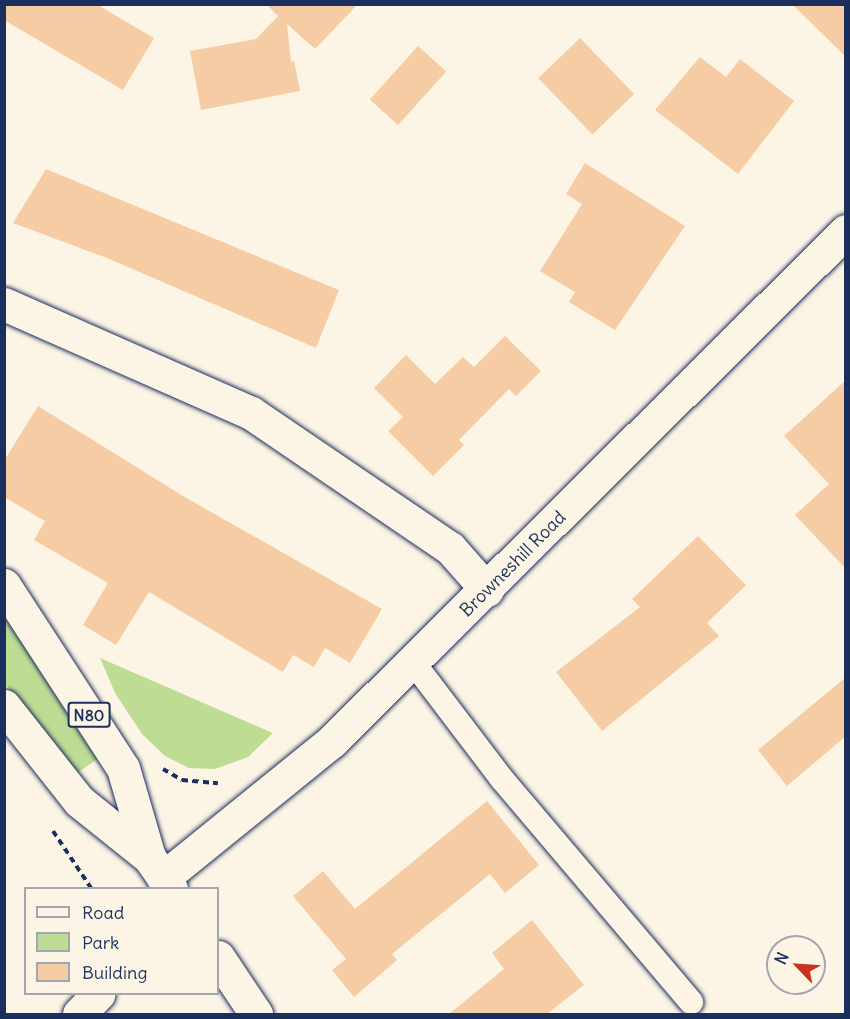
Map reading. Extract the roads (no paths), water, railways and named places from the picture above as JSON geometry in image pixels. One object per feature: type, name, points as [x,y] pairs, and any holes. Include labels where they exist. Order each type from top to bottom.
[{"type":"street","name":"Browneshill Road","points":[[161,874],[332,741],[487,590],[846,231]]},
{"type":"street","points":[[4,304],[251,413],[450,548],[487,590]]},
{"type":"street","name":"N80","points":[[4,585],[123,768],[161,874]]},
{"type":"street","points":[[4,706],[79,801],[161,874]]},
{"type":"street","points":[[219,958],[256,1014]]},
{"type":"street","points":[[79,1014],[96,995]]},
{"type":"lane","points":[[413,662],[501,778],[691,1002]]}]
